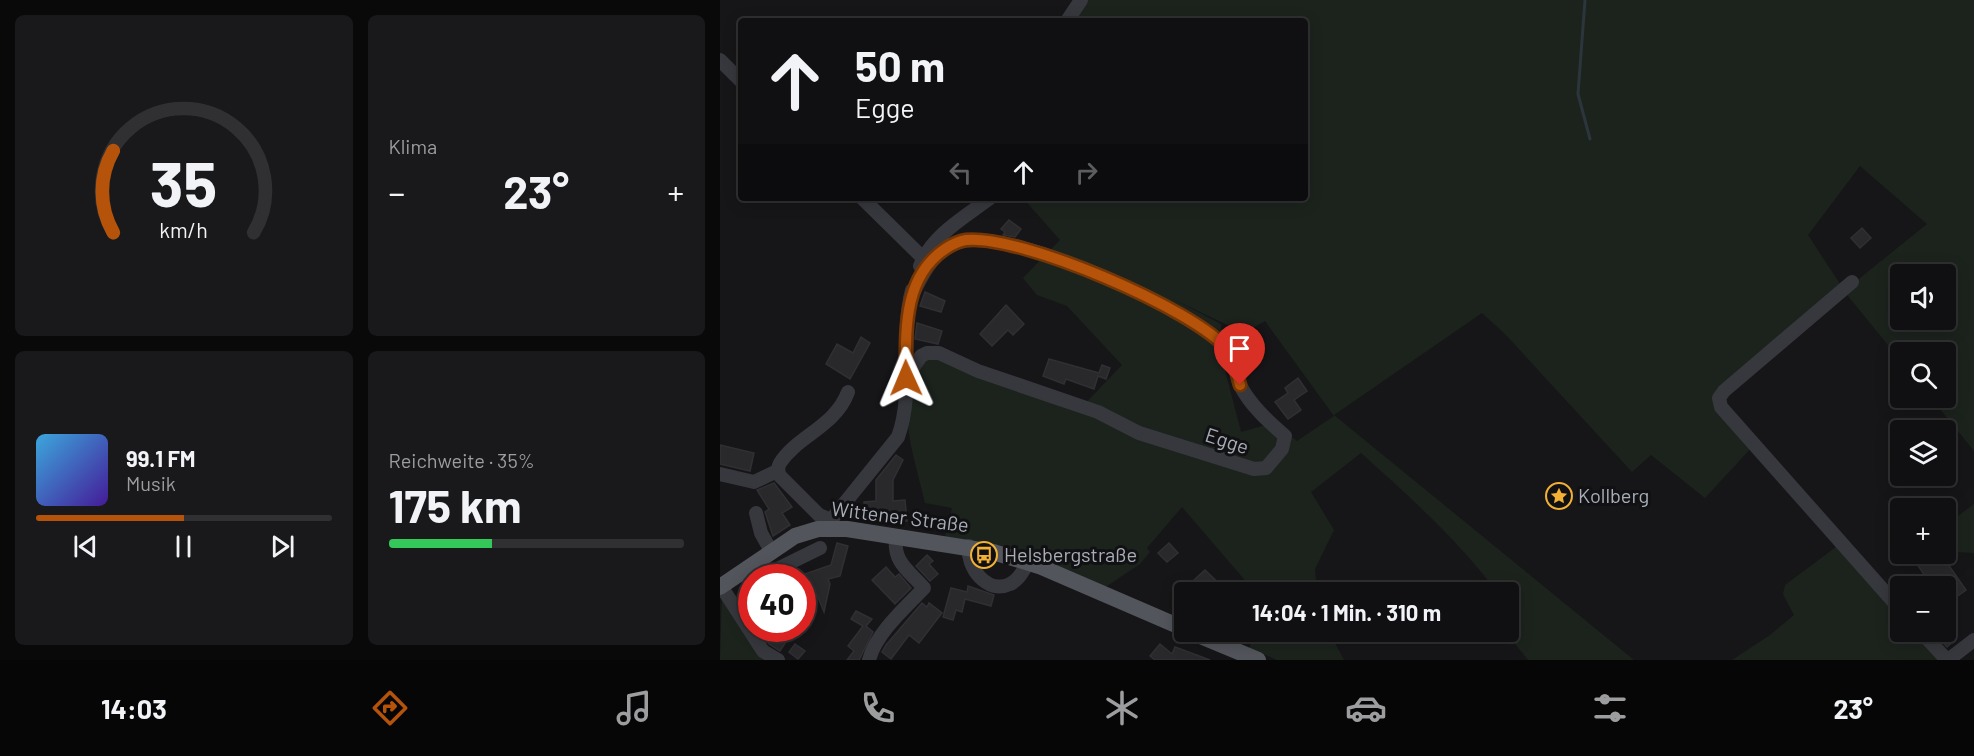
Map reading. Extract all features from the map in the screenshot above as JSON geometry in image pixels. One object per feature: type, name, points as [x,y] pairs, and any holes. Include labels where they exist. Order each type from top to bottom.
[{"type":"main road","name":"Wittener Straße","points":[[752,564],[795,536],[829,524],[969,546],[1028,563],[1174,624]]},
{"type":"main road","name":"Wittener Straße","points":[[721,587],[738,574]]},
{"type":"main road","points":[[1215,642],[1257,660]]},
{"type":"street","points":[[1069,18],[1081,0]]},
{"type":"street","points":[[720,60],[738,78]]},
{"type":"street","points":[[865,201],[923,258]]},
{"type":"street","points":[[777,471],[829,524],[898,437],[907,407],[907,316],[923,258],[945,230],[986,201]]},
{"type":"street","name":"Egge","points":[[906,378],[921,356],[927,353],[939,353],[988,374],[1098,412],[1139,433],[1254,470],[1266,468],[1282,449],[1285,436],[1250,400],[1240,385],[1229,351],[1213,336],[1124,285],[1067,262],[1001,244],[965,240],[938,255],[925,269],[910,299]]},
{"type":"street","points":[[1852,282],[1719,398],[1720,407],[1890,598]]},
{"type":"street","points":[[720,474],[754,482],[777,471],[779,464],[843,405],[848,392]]},
{"type":"street","points":[[756,513],[760,533],[771,551]]},
{"type":"street","points":[[869,660],[871,652],[895,619],[924,588],[897,558],[894,552],[896,536]]},
{"type":"street","points":[[969,546],[968,555],[972,568],[981,579],[993,586],[1012,584],[1020,577],[1028,563]]},
{"type":"street","points":[[787,564],[820,548]]},
{"type":"street","points":[[721,587],[763,651],[778,660]]},
{"type":"street","points":[[1930,642],[1947,660],[1974,640]]},
{"type":"shaded area","points":[[1086,0],[1974,0],[1974,451],[1956,429],[1956,420],[1949,420],[1939,408],[1956,408],[1956,342],[1890,342],[1890,348],[1844,291],[1927,224],[1860,166],[1808,235],[1842,287],[1720,392],[1752,447],[1705,498],[1651,455],[1632,472],[1505,334],[1482,313],[1334,415],[1634,660],[1528,660],[1514,642],[1519,642],[1519,582],[1489,582],[1450,537],[1361,453],[1311,492],[1334,530],[1315,569],[1316,582],[1246,582],[1182,507],[1147,548],[1150,552],[1140,564],[1104,588],[945,537],[952,508],[925,503],[909,434],[908,399],[917,365],[937,356],[1078,411],[1122,365],[1067,306],[1037,295],[1023,278],[1060,240],[1026,201],[1308,201],[1308,18],[1074,18]],"holes":[[[1171,298],[1244,333],[1265,321],[1334,416],[1297,441],[1272,423],[1241,432],[1224,366],[1221,324]]]},
{"type":"shaded area","points":[[1974,504],[1974,553],[1956,551],[1956,518]]},
{"type":"shaded area","points":[[1840,544],[1890,602],[1890,642],[1926,642],[1941,660],[1732,660],[1770,635],[1794,615],[1783,594],[1785,585]]},
{"type":"shaded area","points":[[722,595],[738,617],[738,642],[756,642],[769,660],[720,660]]},
{"type":"shaded area","points":[[1252,642],[1334,642],[1344,660],[1277,660],[1249,648]]},
{"type":"building","points":[[1009,220],[1021,229],[1015,237],[1003,235],[1005,232],[1001,229]]},
{"type":"building","points":[[1862,228],[1871,238],[1860,248],[1851,238]]},
{"type":"building","points":[[925,292],[945,301],[941,312],[920,306]]},
{"type":"building","points":[[1006,305],[1024,324],[1013,335],[1008,330],[992,346],[980,334]]},
{"type":"building","points":[[917,323],[942,331],[938,344],[915,339]]},
{"type":"building","points":[[861,337],[870,343],[850,379],[826,364],[837,344],[853,353]]},
{"type":"building","points":[[1049,359],[1099,373],[1102,365],[1110,368],[1106,379],[1098,376],[1094,389],[1066,379],[1064,384],[1043,376]]},
{"type":"building","points":[[1298,378],[1307,391],[1294,400],[1301,410],[1288,419],[1275,402],[1288,393],[1285,388]]},
{"type":"building","points":[[720,445],[754,453],[750,471],[720,464]]},
{"type":"building","points":[[896,455],[903,460],[893,480],[893,501],[905,500],[907,521],[865,521],[864,502],[876,501],[876,480]]},
{"type":"building","points":[[774,483],[792,507],[782,513],[790,525],[773,536],[765,512],[769,509],[757,490]]},
{"type":"building","points":[[837,543],[848,546],[840,576],[828,579],[830,584],[824,612],[816,592],[816,570],[831,565]]},
{"type":"building","points":[[1169,543],[1178,553],[1167,562],[1158,553]]},
{"type":"building","points":[[927,555],[933,561],[929,564],[938,574],[930,581],[916,566]]},
{"type":"building","points":[[1917,564],[1948,564],[1966,590],[1956,597],[1956,576],[1925,576]]},
{"type":"building","points":[[886,567],[895,577],[899,574],[911,588],[895,604],[872,580]]},
{"type":"building","points":[[1205,570],[1218,582],[1196,582],[1194,580]]},
{"type":"building","points":[[968,586],[994,595],[991,606],[965,599],[962,612],[956,610],[953,620],[943,617],[951,588],[967,592]]},
{"type":"building","points":[[922,603],[927,607],[929,603],[942,613],[919,643],[909,635],[891,659],[882,652]]},
{"type":"building","points":[[856,611],[872,619],[866,626],[873,632],[859,660],[847,660],[854,651],[848,646],[863,626],[851,619]]},
{"type":"building","points":[[768,642],[786,642],[780,651]]},
{"type":"building","points":[[1942,642],[1953,642],[1947,647]]},
{"type":"building","points":[[795,644],[805,651],[798,659],[789,652]]},
{"type":"building","points":[[1160,644],[1172,654],[1175,647],[1210,660],[1155,660],[1150,656]]},
{"type":"waterway","points":[[1585,0],[1578,94],[1590,139]]},
{"type":"place","name":"Kollberg","points":[[1559,496]]},
{"type":"place","name":"Helsbergstraße","points":[[984,555]]},
{"type":"route","points":[[906,378],[907,316],[910,299],[925,269],[938,255],[956,243],[974,240],[1039,253],[1067,262],[1124,285],[1165,307],[1213,336],[1229,351],[1240,385]]}]
